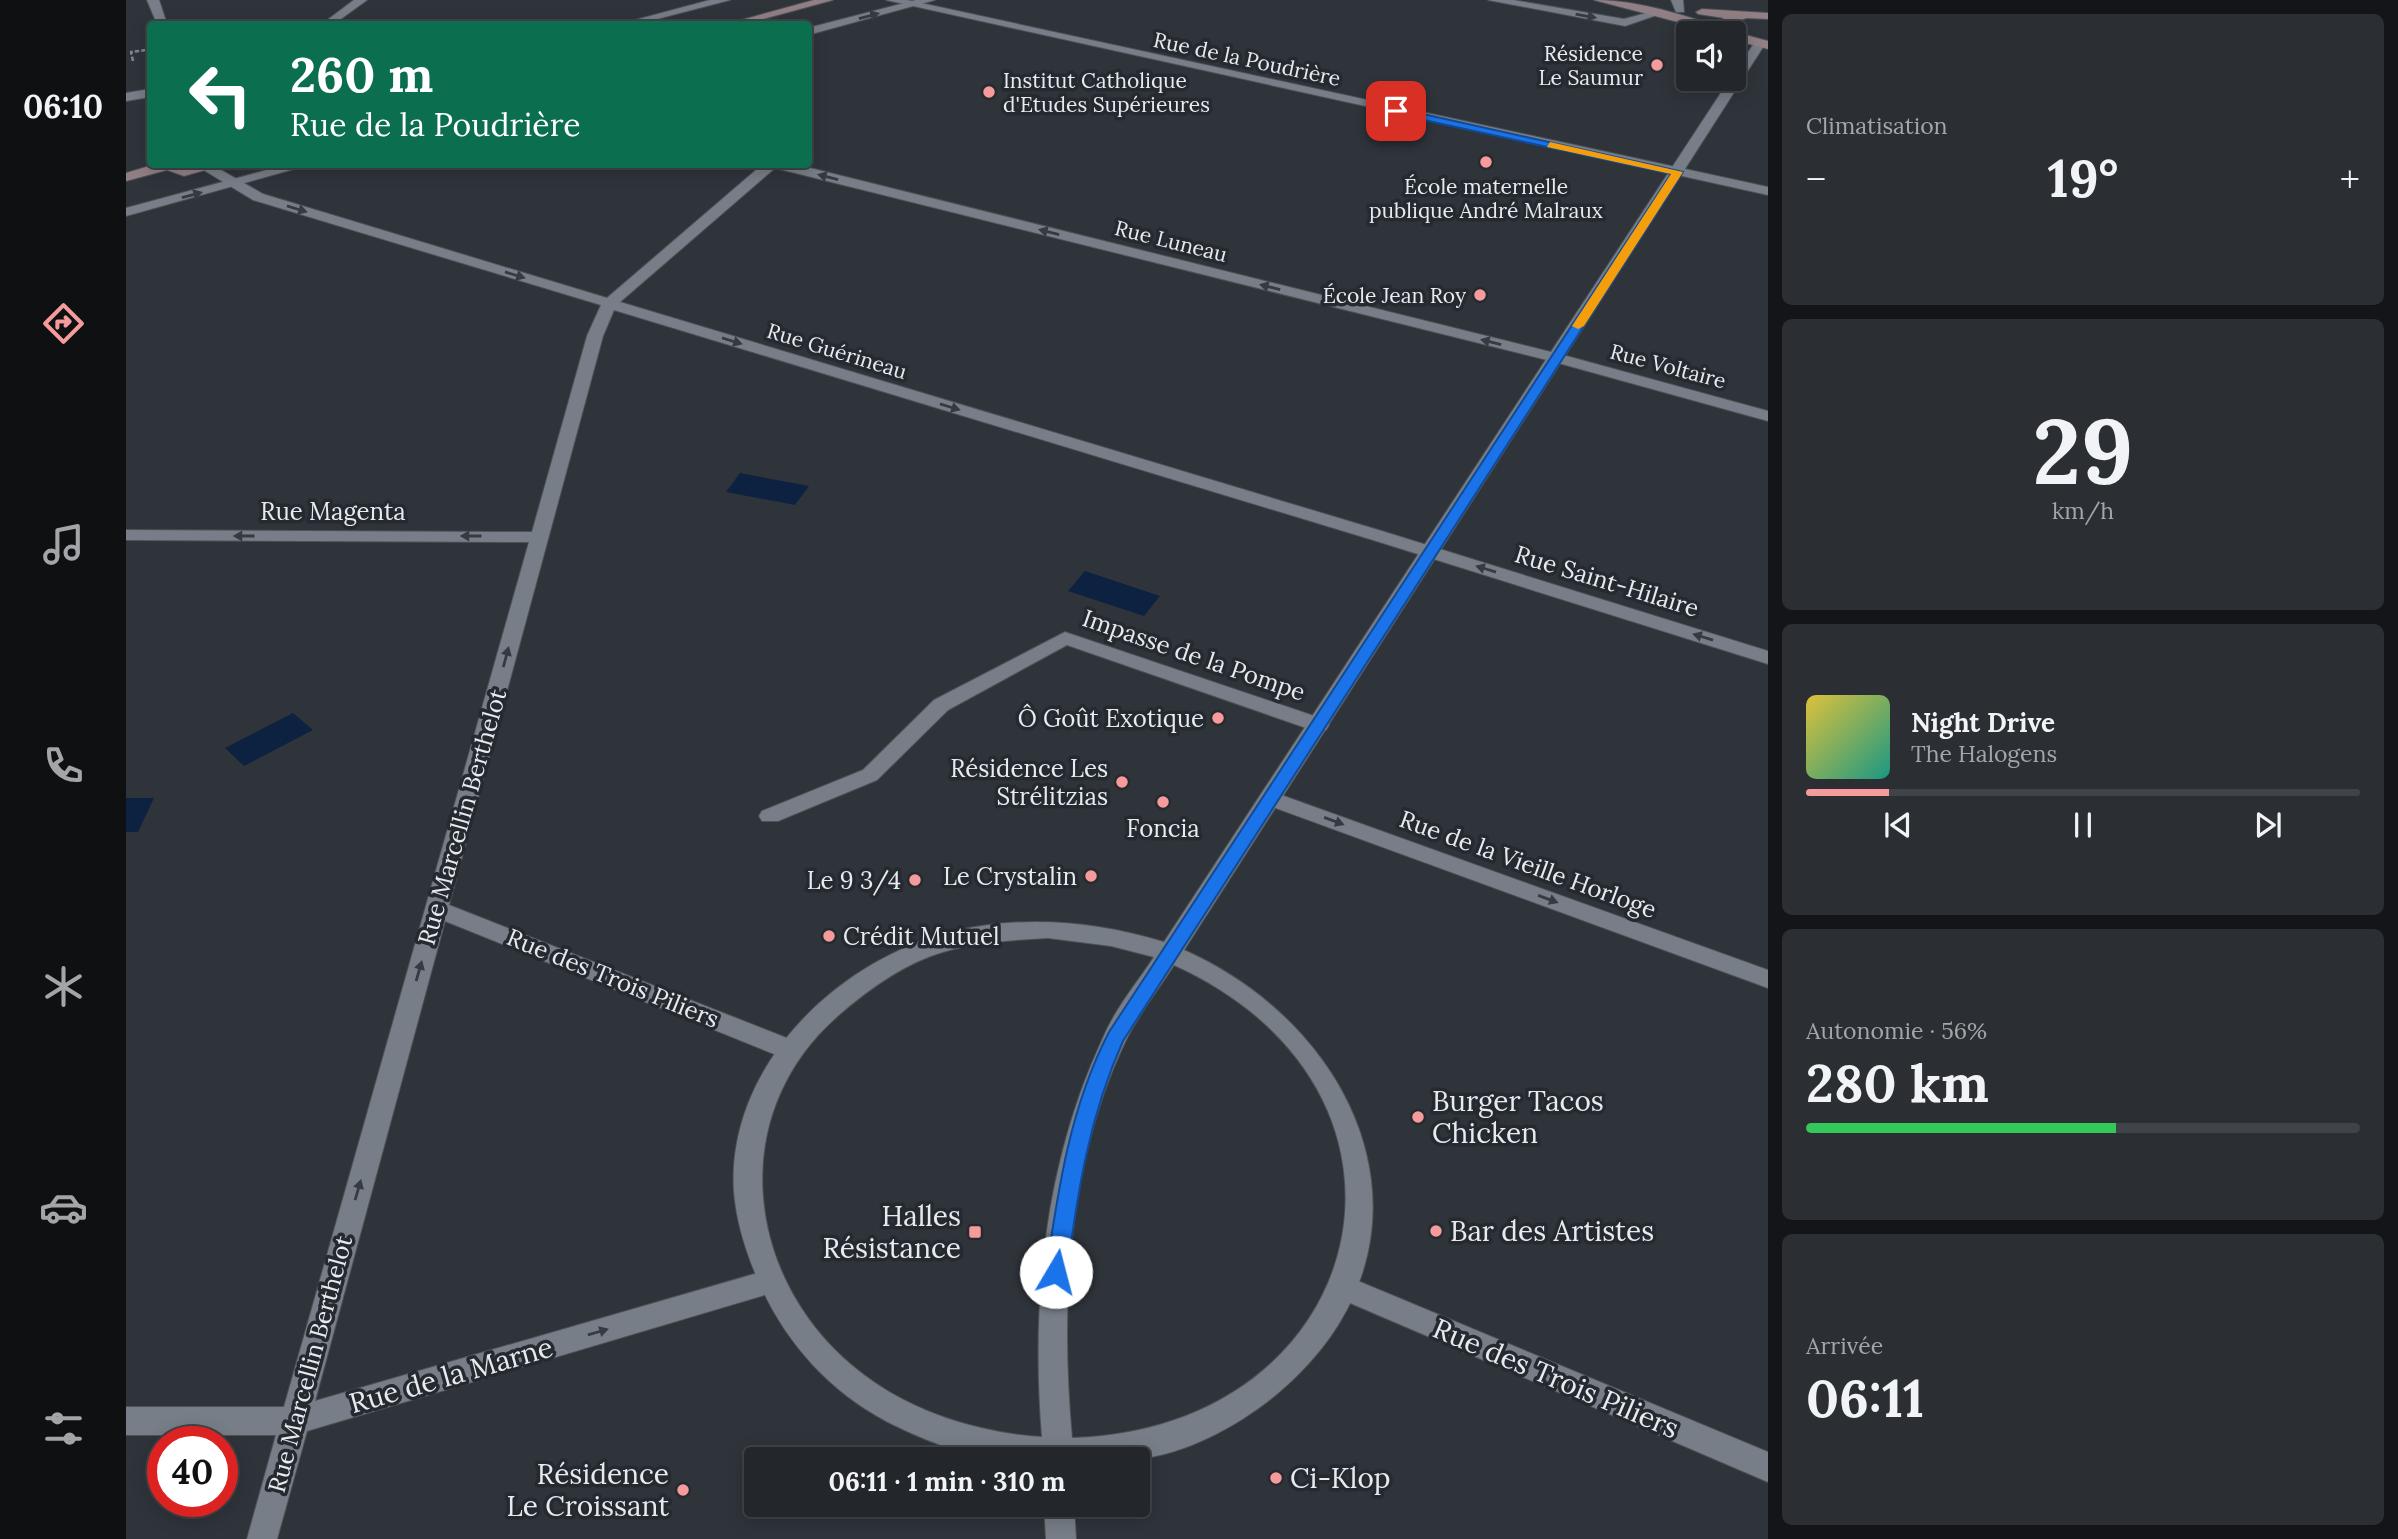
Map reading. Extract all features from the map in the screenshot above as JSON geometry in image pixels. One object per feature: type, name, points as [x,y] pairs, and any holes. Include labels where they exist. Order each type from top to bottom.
[{"type":"main road","points":[[745,21],[827,0]]},
{"type":"main road","points":[[1600,0],[1682,21]]},
{"type":"main road","points":[[1606,0],[1678,5],[1738,16],[1768,16]]},
{"type":"main road","points":[[1727,21],[1738,16]]},
{"type":"main road","points":[[1746,38],[1763,44]]},
{"type":"main road","points":[[126,177],[156,168]]},
{"type":"main road","points":[[170,168],[184,172],[209,168]]},
{"type":"street","points":[[153,0],[162,21]]},
{"type":"street","points":[[331,21],[361,0]]},
{"type":"street","points":[[638,21],[724,0]]},
{"type":"street","name":"Rue de la Poudrière","points":[[892,0],[908,6],[1768,191]]},
{"type":"street","points":[[812,31],[929,0]]},
{"type":"street","points":[[1494,0],[1625,23],[1654,14]]},
{"type":"street","points":[[1057,1447],[1051,1368],[1056,1272],[1070,1171],[1094,1084],[1115,1037],[1763,44]]},
{"type":"street","points":[[126,97],[147,94]]},
{"type":"street","name":"Rue Guérineau","points":[[216,168],[234,184],[258,197],[1430,552]]},
{"type":"street","points":[[126,212],[292,168]]},
{"type":"street","name":"Rue Marcellin Berthelot","points":[[261,1539],[595,336],[609,304],[769,168]]},
{"type":"street","name":"Rue Luneau","points":[[790,168],[1557,358]]},
{"type":"street","name":"Rue Voltaire","points":[[1557,358],[1768,416]]},
{"type":"street","name":"Rue Magenta","points":[[126,536],[540,537]]},
{"type":"street","name":"Rue Saint-Hilaire","points":[[1430,552],[1768,658]]},
{"type":"street","name":"Impasse de la Pompe","points":[[770,816],[870,775],[941,705],[1065,638],[1319,725]]},
{"type":"street","name":"Rue de la Vieille Horloge","points":[[1270,798],[1768,979]]},
{"type":"street","name":"Rue des Trois Piliers","points":[[436,909],[788,1049]]},
{"type":"street","points":[[1001,1447],[935,1429],[881,1402],[834,1368],[797,1327],[768,1282],[749,1220],[747,1159],[760,1101],[788,1049],[827,1006],[874,972],[928,948],[987,933],[1048,929],[1110,937],[1170,954],[1205,969],[1271,1015],[1310,1058],[1340,1108],[1357,1163],[1360,1222],[1346,1288],[1322,1327],[1287,1370],[1240,1406],[1154,1442],[1132,1447]]},
{"type":"street","name":"Rue de la Marne","points":[[126,1421],[294,1421],[768,1282]]},
{"type":"street","name":"Rue des Trois Piliers","points":[[1346,1288],[1768,1467]]},
{"type":"street","points":[[1060,1517],[1061,1539]]},
{"type":"water","points":[[740,473],[809,486],[795,505],[726,492]]},
{"type":"water","points":[[1085,571],[1160,596],[1144,616],[1068,591]]},
{"type":"water","points":[[293,713],[313,730],[244,766],[225,748]]},
{"type":"water","points":[[126,798],[154,798],[138,832],[126,832]]},
{"type":"slow traffic","points":[[1550,145],[1678,172],[1578,326]]},
{"type":"place","name":"Résidence Le Saumur","points":[[1657,65]]},
{"type":"place","name":"Institut Catholique d'Etudes Supérieures","points":[[989,92]]},
{"type":"place","name":"École maternelle publique André Malraux","points":[[1486,162]]},
{"type":"place","name":"École Jean Roy","points":[[1480,295]]},
{"type":"place","name":"Ô Goût Exotique","points":[[1218,718]]},
{"type":"place","name":"Résidence Les Strélitzias","points":[[1122,782]]},
{"type":"place","name":"Foncia","points":[[1163,802]]},
{"type":"place","name":"Le Crystalin","points":[[1091,876]]},
{"type":"place","name":"Le 9 3/4","points":[[915,880]]},
{"type":"place","name":"Crédit Mutuel","points":[[829,936]]},
{"type":"place","name":"Burger Tacos Chicken","points":[[1418,1117]]},
{"type":"place","name":"Bar des Artistes","points":[[1436,1231]]},
{"type":"place","name":"Halles Résistance","points":[[975,1232]]},
{"type":"place","name":"Ci-Klop","points":[[1276,1478]]},
{"type":"place","name":"Résidence Le Croissant","points":[[683,1490]]},
{"type":"route","points":[[1056,1272],[1070,1171],[1094,1084],[1115,1037],[1678,172],[1396,111]]}]
